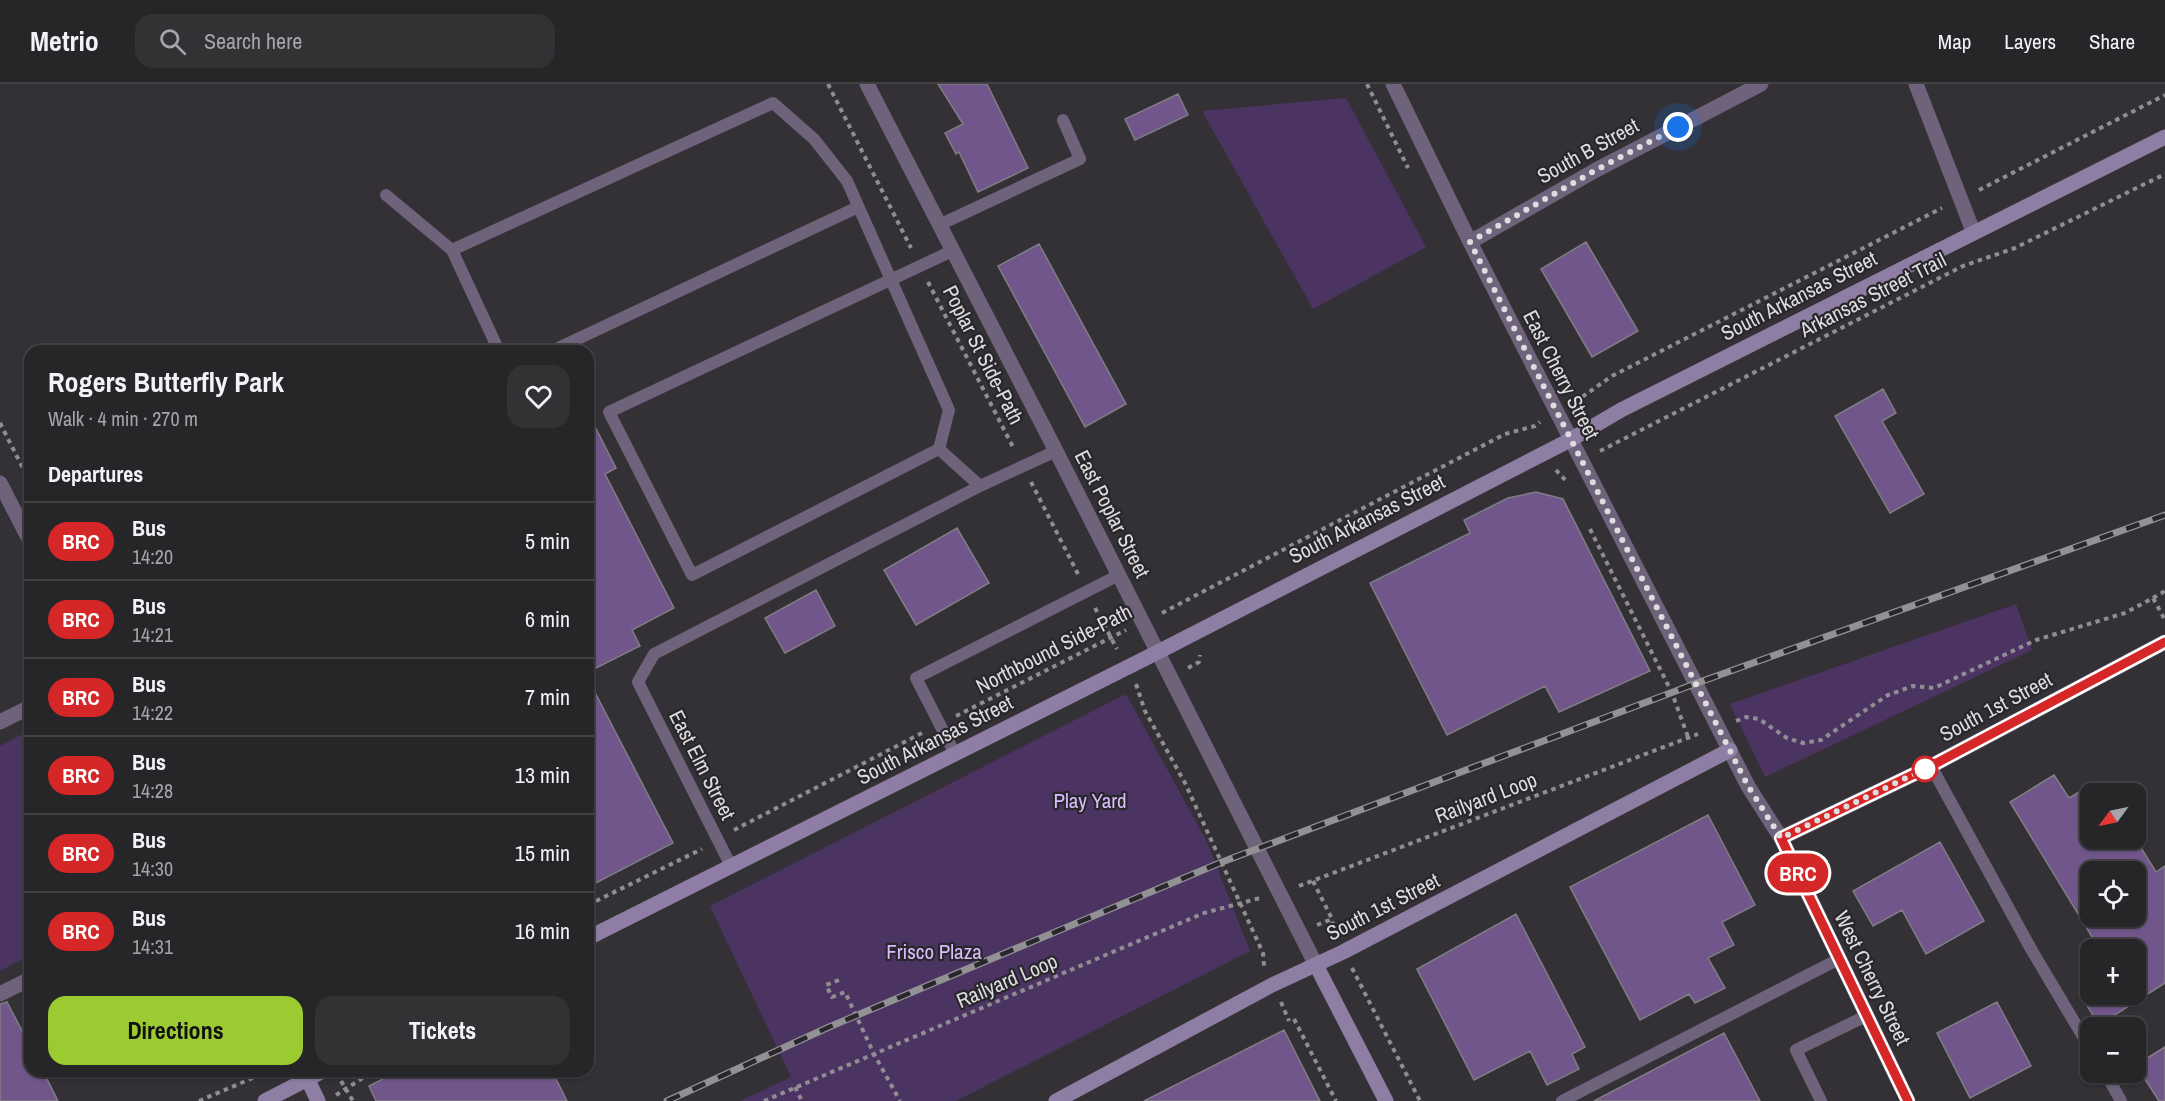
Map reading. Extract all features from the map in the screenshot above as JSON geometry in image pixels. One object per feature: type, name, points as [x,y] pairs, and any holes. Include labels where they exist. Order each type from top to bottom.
[{"type":"street","name":"East Poplar Street","points":[[867,84],[1316,965]]},
{"type":"street","name":"East Cherry Street","points":[[1394,84],[1470,242],[1570,440],[1697,683]]},
{"type":"street","name":"South B Street","points":[[1470,242],[1596,170],[1761,84]]},
{"type":"street","points":[[1916,84],[1974,231]]},
{"type":"street","name":"South Arkansas Street","points":[[594,935],[1158,652],[1570,440],[1621,410],[2165,137]]},
{"type":"street","points":[[0,483],[24,529]]},
{"type":"street","name":"South 1st Street","points":[[1781,838],[1931,766],[2165,642]]},
{"type":"street","name":"West Cherry Street","points":[[1697,683],[1748,786],[1781,838],[1908,1101]]},
{"type":"street","points":[[0,722],[24,710]]},
{"type":"street","name":"South 1st Street","points":[[1056,1101],[1272,985],[1316,965],[1730,750]]},
{"type":"street","points":[[1316,965],[1386,1101]]},
{"type":"street","points":[[0,994],[24,983]]},
{"type":"street","points":[[265,1101],[303,1077]]},
{"type":"street","points":[[306,1077],[325,1099]]},
{"type":"lane","points":[[452,250],[773,103],[814,139],[847,181],[890,280],[949,410],[939,449],[692,575],[609,412],[890,280],[952,251]]},
{"type":"lane","points":[[939,225],[1080,159],[1063,120]]},
{"type":"lane","points":[[386,195],[452,250],[496,345]]},
{"type":"lane","points":[[565,345],[858,207]]},
{"type":"lane","points":[[939,449],[980,486],[1024,468],[1056,451]]},
{"type":"lane","name":"East Elm Street","points":[[731,866],[638,682],[654,654],[980,486]]},
{"type":"lane","points":[[955,754],[916,678],[1119,575]]},
{"type":"lane","points":[[1931,766],[2031,949],[2080,1031]]},
{"type":"lane","points":[[1562,1101],[1839,959]]},
{"type":"lane","points":[[1821,1101],[1796,1050],[1866,1016]]},
{"type":"lane","points":[[2110,1083],[2121,1101]]},
{"type":"path","name":"Poplar St Side-Path","points":[[828,84],[1112,639]]},
{"type":"path","points":[[1573,404],[1612,376],[2165,95]]},
{"type":"path","name":"Arkansas Street Trail","points":[[1598,452],[1963,266],[2015,248],[2165,174]]},
{"type":"path","points":[[1580,399],[1585,409]]},
{"type":"path","points":[[0,423],[24,470]]},
{"type":"path","name":"Northbound Side-Path","points":[[594,902],[718,840],[782,803],[1112,639],[1142,620],[1159,615],[1505,434],[1535,426]]},
{"type":"path","points":[[1558,472],[1571,492]]},
{"type":"path","name":"Railyard Loop","points":[[1295,887],[1688,737],[1672,693],[1587,523]]},
{"type":"path","points":[[1746,717],[1759,719],[1787,738],[1803,743],[1821,740],[1887,695],[1913,686],[1934,688],[2036,640],[2125,613],[2165,591]]},
{"type":"path","points":[[2153,598],[2165,620]]},
{"type":"path","points":[[1136,684],[1145,711],[1185,783],[1263,953],[1264,970]]},
{"type":"path","points":[[1313,881],[1332,919],[1332,932]]},
{"type":"path","name":"Railyard Loop","points":[[764,1101],[1204,913],[1265,896]]},
{"type":"path","points":[[1316,925],[1332,919]]},
{"type":"path","points":[[1351,966],[1420,1101]]},
{"type":"path","points":[[839,980],[826,985],[832,997],[845,992],[874,1054],[900,1101]]},
{"type":"path","points":[[1280,1000],[1336,1101]]},
{"type":"path","points":[[199,1101],[255,1077]]},
{"type":"path","points":[[325,1099],[347,1089],[365,1077]]},
{"type":"path","points":[[795,1087],[802,1101]]},
{"type":"path","points":[[347,1089],[353,1101]]},
{"type":"green space","points":[[1346,98],[1426,247],[1313,309],[1202,111]]},
{"type":"green space","points":[[2016,604],[2032,650],[1765,777],[1730,704]]},
{"type":"green space","name":"Frisco Plaza","points":[[1126,694],[1207,842],[1250,951],[956,1101],[740,1101],[791,1077],[710,906]]},
{"type":"green space","points":[[24,733],[24,958],[0,971],[0,746]]},
{"type":"building","points":[[938,84],[987,84],[1028,168],[978,192],[959,152],[956,154],[945,133],[963,124]]},
{"type":"building","points":[[1178,94],[1188,115],[1135,140],[1125,119]]},
{"type":"building","points":[[1586,242],[1638,331],[1592,357],[1541,269]]},
{"type":"building","points":[[1039,244],[1126,404],[1085,427],[998,266]]},
{"type":"building","points":[[1883,389],[1896,413],[1882,421],[1924,494],[1890,513],[1835,416]]},
{"type":"building","points":[[594,425],[616,468],[605,474],[674,608],[632,630],[640,646],[594,669]]},
{"type":"building","points":[[1536,492],[1563,499],[1650,671],[1559,712],[1545,686],[1447,735],[1370,583],[1470,533],[1464,520],[1508,498]]},
{"type":"building","points":[[957,528],[989,583],[916,625],[884,570]]},
{"type":"building","points":[[816,590],[835,626],[785,653],[765,618]]},
{"type":"building","points":[[594,691],[673,843],[594,884]]},
{"type":"building","points":[[2054,775],[2069,798],[2080,792],[2080,849],[2142,849],[2156,872],[2165,866],[2165,983],[2146,995],[2146,939],[2093,939],[2086,927],[2146,927],[2146,861],[2080,861],[2080,917],[2010,802]]},
{"type":"building","points":[[1708,815],[1755,905],[1722,922],[1734,945],[1708,958],[1725,988],[1695,1003],[1689,994],[1640,1020],[1570,887]]},
{"type":"building","points":[[1940,842],[1984,921],[1926,954],[1902,910],[1873,926],[1853,891]]},
{"type":"building","points":[[1516,914],[1585,1047],[1572,1054],[1579,1069],[1547,1085],[1530,1051],[1474,1080],[1417,969]]},
{"type":"building","points":[[7,1002],[24,1035],[24,1077],[46,1077],[58,1101],[0,1101],[0,1004]]},
{"type":"building","points":[[1997,1002],[2031,1066],[1970,1098],[1937,1033]]},
{"type":"building","points":[[2087,1005],[2130,1005],[2112,1017],[2094,1017]]},
{"type":"building","points":[[1284,1030],[1320,1101],[1144,1101]]},
{"type":"building","points":[[1724,1033],[1760,1101],[1594,1101]]},
{"type":"building","points":[[2165,1047],[2165,1101],[2159,1101],[2146,1081],[2146,1059]]},
{"type":"building","points":[[386,1077],[555,1077],[567,1101],[376,1101],[369,1086]]},
{"type":"railway","points":[[667,1101],[829,1027],[1222,862],[1697,683],[2165,515]]},
{"type":"bus line","name":"BRC","points":[[1908,1101],[1781,838],[1931,766],[2165,642]]},
{"type":"route","points":[[1678,127],[1596,170],[1470,242],[1748,786],[1781,838],[1931,766],[1925,769]]},
{"type":"park label","name":"Play Yard","points":[[1090,801]]}]
